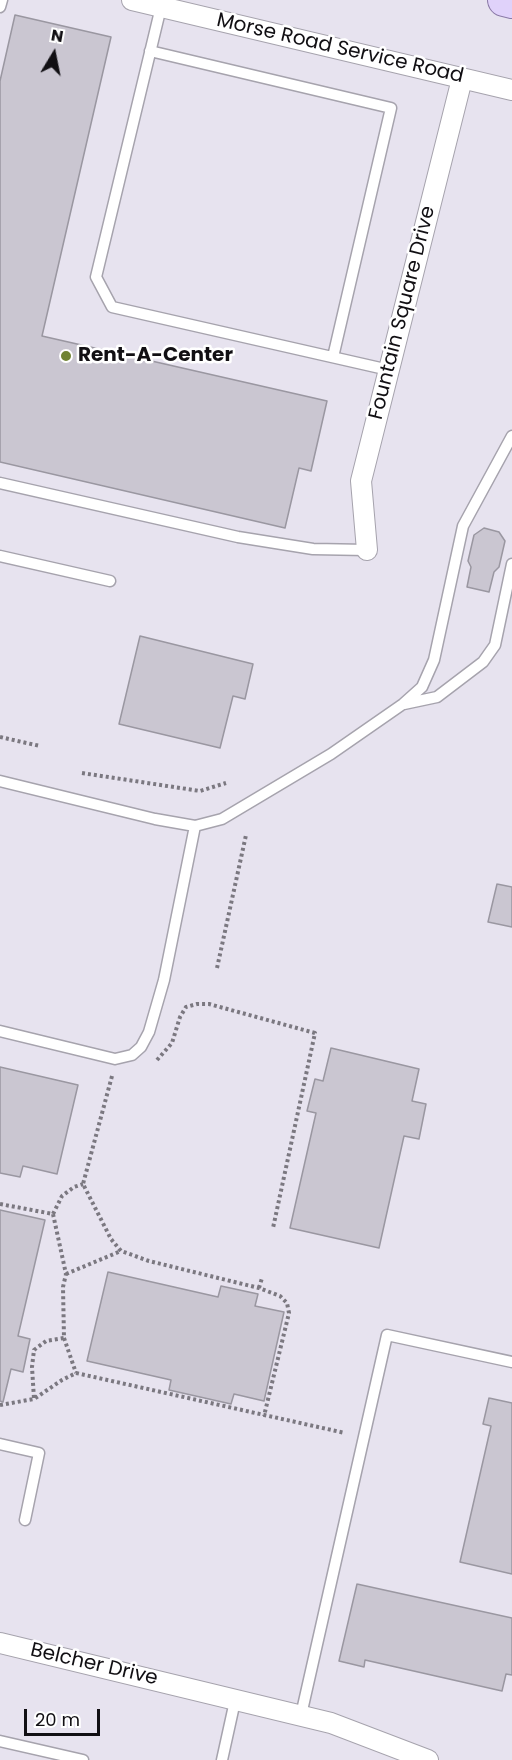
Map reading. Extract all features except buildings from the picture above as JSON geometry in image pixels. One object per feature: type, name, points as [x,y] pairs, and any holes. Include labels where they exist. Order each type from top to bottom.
[{"type":"main road","points":[[504,0],[512,2]]},
{"type":"street","name":"Morse Road Service Road","points":[[132,0],[512,90]]},
{"type":"street","name":"Fountain Square Drive","points":[[367,550],[361,481],[462,79]]},
{"type":"street","name":"Belcher Drive","points":[[0,1643],[331,1723],[428,1760]]},
{"type":"lane","points":[[0,7],[2,0]]},
{"type":"lane","points":[[161,7],[96,277],[112,307],[389,370]]},
{"type":"lane","points":[[150,51],[391,108],[333,357]]},
{"type":"lane","points":[[0,781],[155,819],[195,826],[222,819],[331,753],[403,704],[422,687],[434,660],[463,526],[512,436]]},
{"type":"lane","points":[[0,483],[238,537],[313,549],[367,550]]},
{"type":"lane","points":[[0,556],[110,581]]},
{"type":"lane","points":[[403,704],[437,697],[483,662],[495,645],[512,564]]},
{"type":"lane","points":[[0,1031],[115,1059],[132,1055],[141,1047],[149,1032],[164,980],[195,826]]},
{"type":"lane","points":[[301,1715],[387,1335],[512,1362]]},
{"type":"lane","points":[[0,1444],[39,1453],[25,1520]]},
{"type":"lane","points":[[222,1760],[236,1701]]},
{"type":"lane","points":[[0,1741],[83,1760]]},
{"type":"path","points":[[0,737],[40,746]]},
{"type":"path","points":[[82,773],[200,791],[226,783]]},
{"type":"path","points":[[217,968],[246,835]]},
{"type":"path","points":[[210,1004],[315,1033],[273,1228]]},
{"type":"path","points":[[112,1076],[83,1184],[111,1239],[121,1251],[149,1261],[260,1288],[280,1296],[287,1303],[289,1313],[264,1416]]},
{"type":"path","points":[[76,1373],[64,1338],[63,1287],[66,1274],[53,1214],[62,1196],[74,1187],[83,1184]]},
{"type":"path","points":[[0,1204],[53,1214]]},
{"type":"path","points":[[66,1274],[121,1251]]},
{"type":"path","points":[[260,1288],[262,1278]]},
{"type":"path","points":[[34,1399],[32,1367],[34,1350],[46,1341],[64,1338]]},
{"type":"path","points":[[0,1405],[34,1399],[76,1373],[345,1433]]},
{"type":"place","name":"Rent-A-Center","points":[[66,356]]}]
